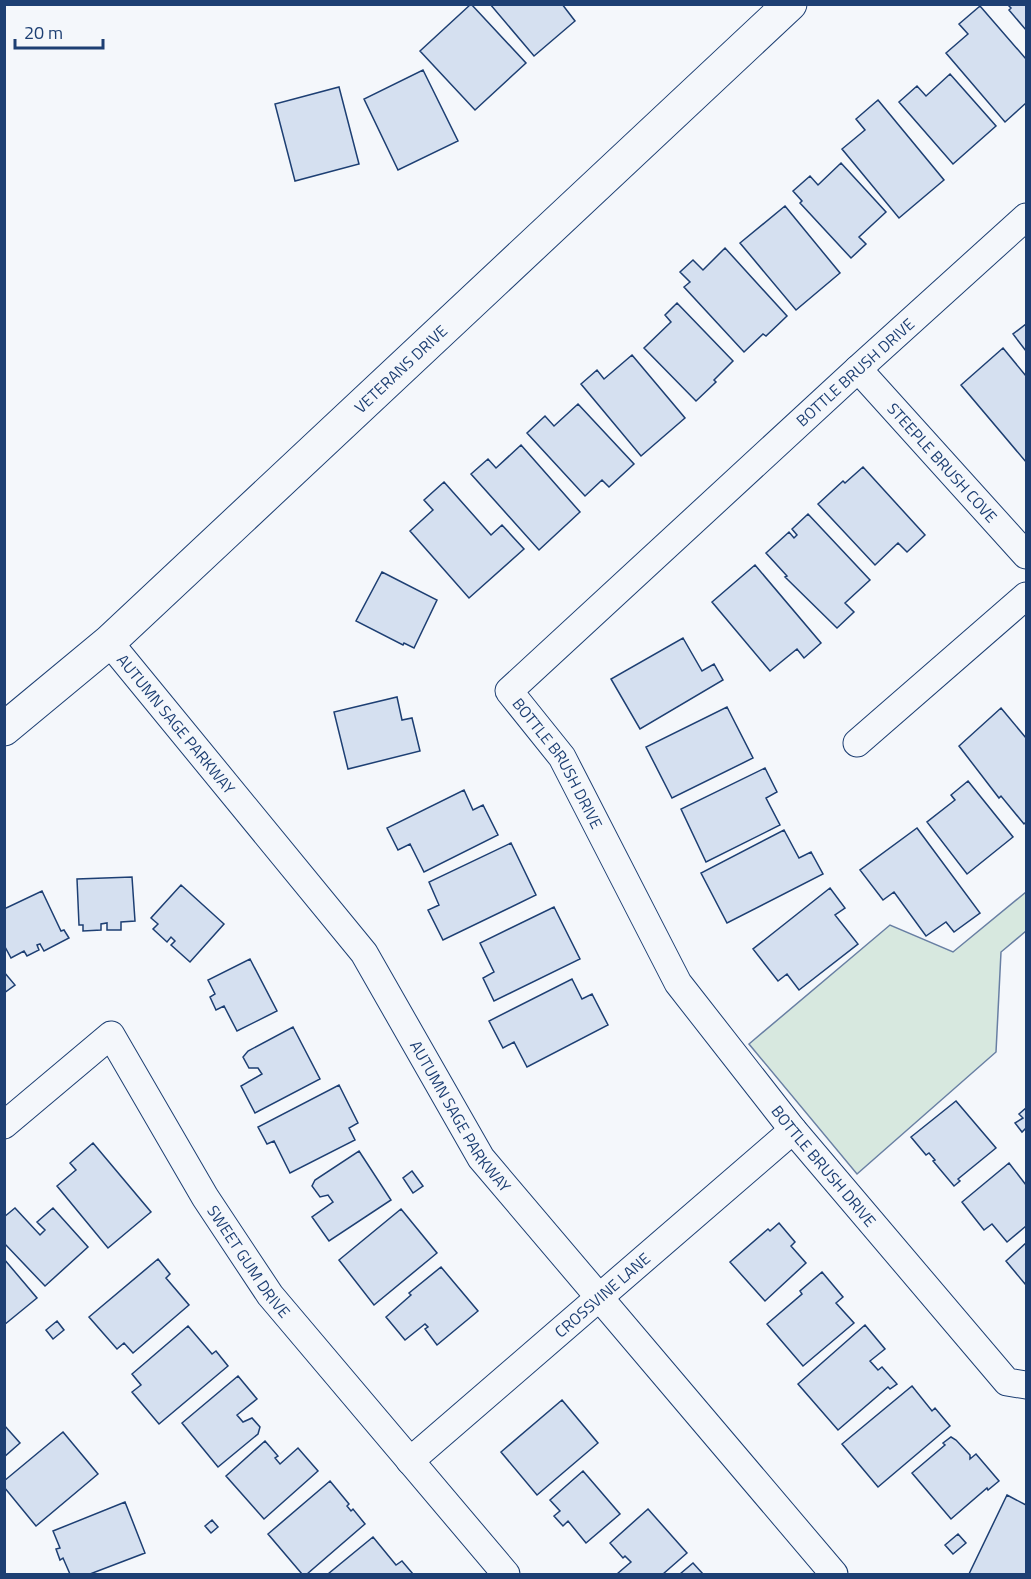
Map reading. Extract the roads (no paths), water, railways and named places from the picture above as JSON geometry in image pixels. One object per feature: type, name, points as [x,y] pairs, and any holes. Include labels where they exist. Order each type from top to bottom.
[{"type":"main road","name":"VETERANS DRIVE","points":[[4,729],[109,642],[790,4]]},
{"type":"street","name":"BOTTLE BRUSH DRIVE","points":[[1026,217],[509,691],[562,757],[678,983],[793,1130],[1007,1382],[1026,1385]]},
{"type":"street","name":"STEEPLE BRUSH COVE","points":[[858,369],[1026,555]]},
{"type":"street","points":[[857,743],[1026,596]]},
{"type":"street","name":"AUTUMN SAGE PARKWAY","points":[[109,642],[364,953],[481,1158],[834,1575]]},
{"type":"street","name":"SWEET GUM DRIVE","points":[[4,1125],[111,1035],[205,1197],[270,1295],[506,1575]]},
{"type":"street","name":"CROSSVINE LANE","points":[[410,1461],[793,1130]]}]
